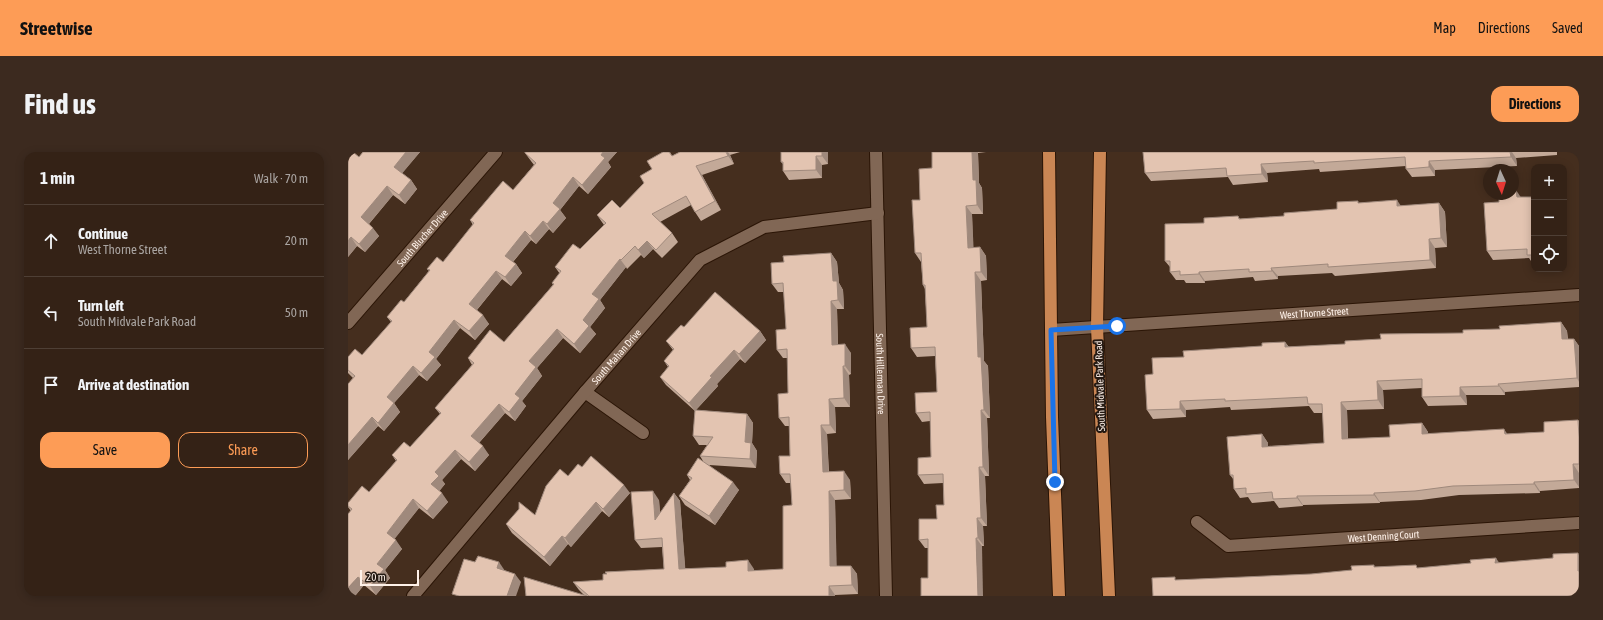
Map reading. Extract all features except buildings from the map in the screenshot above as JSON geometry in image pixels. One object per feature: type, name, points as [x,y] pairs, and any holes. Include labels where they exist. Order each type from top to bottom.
[{"type":"main road","points":[[1049,152],[1052,417],[1059,596]]},
{"type":"main road","name":"South Midvale Park Road","points":[[1100,152],[1097,327],[1109,596]]},
{"type":"street","name":"South Blucher Drive","points":[[348,323],[496,152]]},
{"type":"street","name":"South Hillerman Drive","points":[[876,152],[886,596]]},
{"type":"street","name":"South Mahan Drive","points":[[413,596],[585,392],[700,260],[764,227],[878,213]]},
{"type":"street","name":"West Thorne Street","points":[[1051,330],[1579,295]]},
{"type":"street","points":[[585,392],[643,433]]},
{"type":"street","name":"West Denning Court","points":[[1197,522],[1228,546],[1579,523]]},
{"type":"route","points":[[1055,482],[1052,417],[1051,330],[1117,326]]}]
